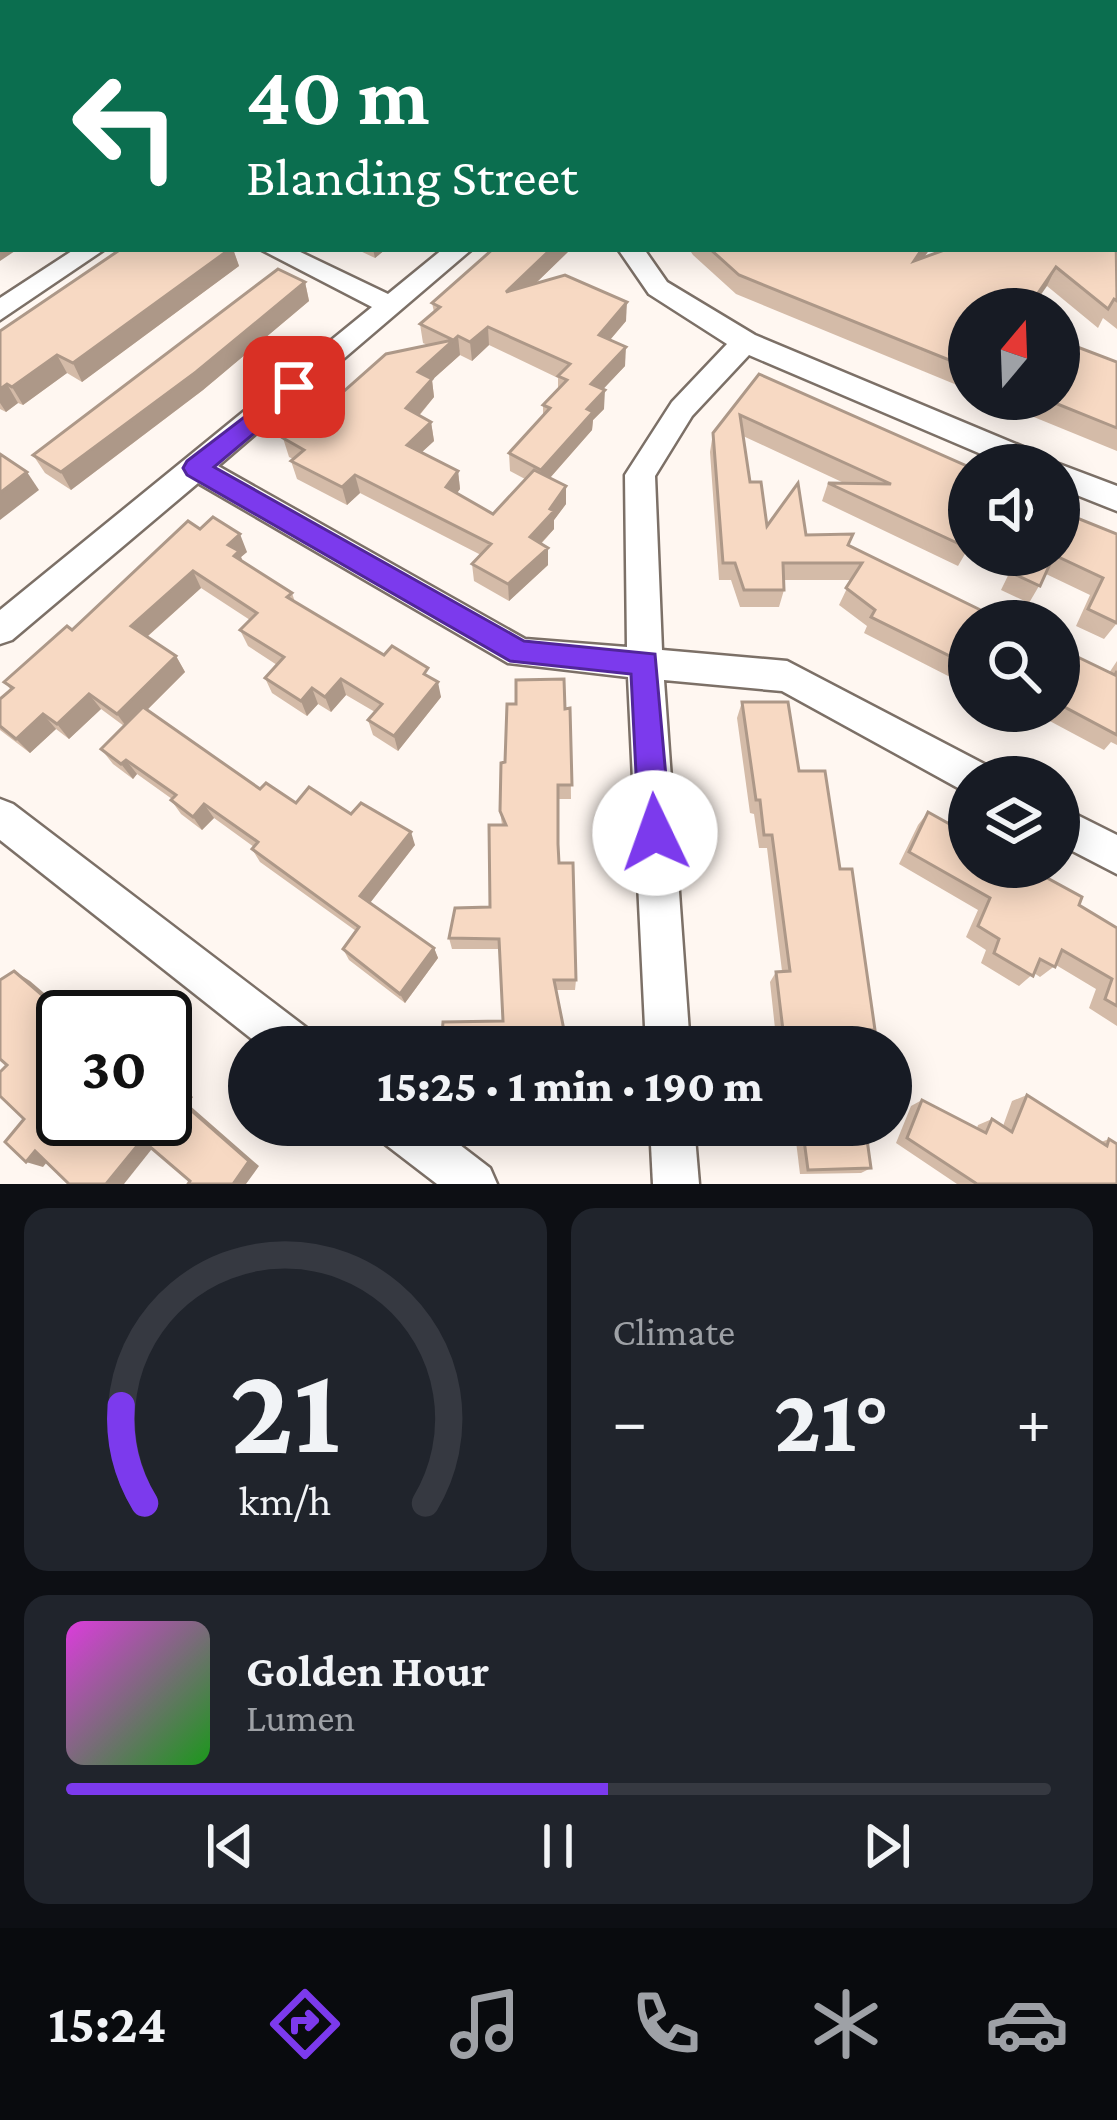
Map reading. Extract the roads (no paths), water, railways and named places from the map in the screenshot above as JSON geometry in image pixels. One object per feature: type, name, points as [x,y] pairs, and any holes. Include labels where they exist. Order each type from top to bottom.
[{"type":"street","points":[[0,310],[87,252]]},
{"type":"street","points":[[279,252],[392,306]]},
{"type":"street","points":[[0,630],[455,252]]},
{"type":"street","points":[[634,252],[658,288],[745,342],[986,444]]},
{"type":"street","points":[[667,1026],[645,663],[640,475],[682,409],[745,342]]},
{"type":"street","points":[[196,468],[520,653],[787,676],[948,763]]},
{"type":"street","points":[[1080,484],[1117,500]]},
{"type":"street","points":[[0,818],[270,1026]]},
{"type":"street","points":[[1080,835],[1117,855]]},
{"type":"street","points":[[425,1146],[474,1184]]},
{"type":"street","points":[[674,1146],[676,1184]]}]
